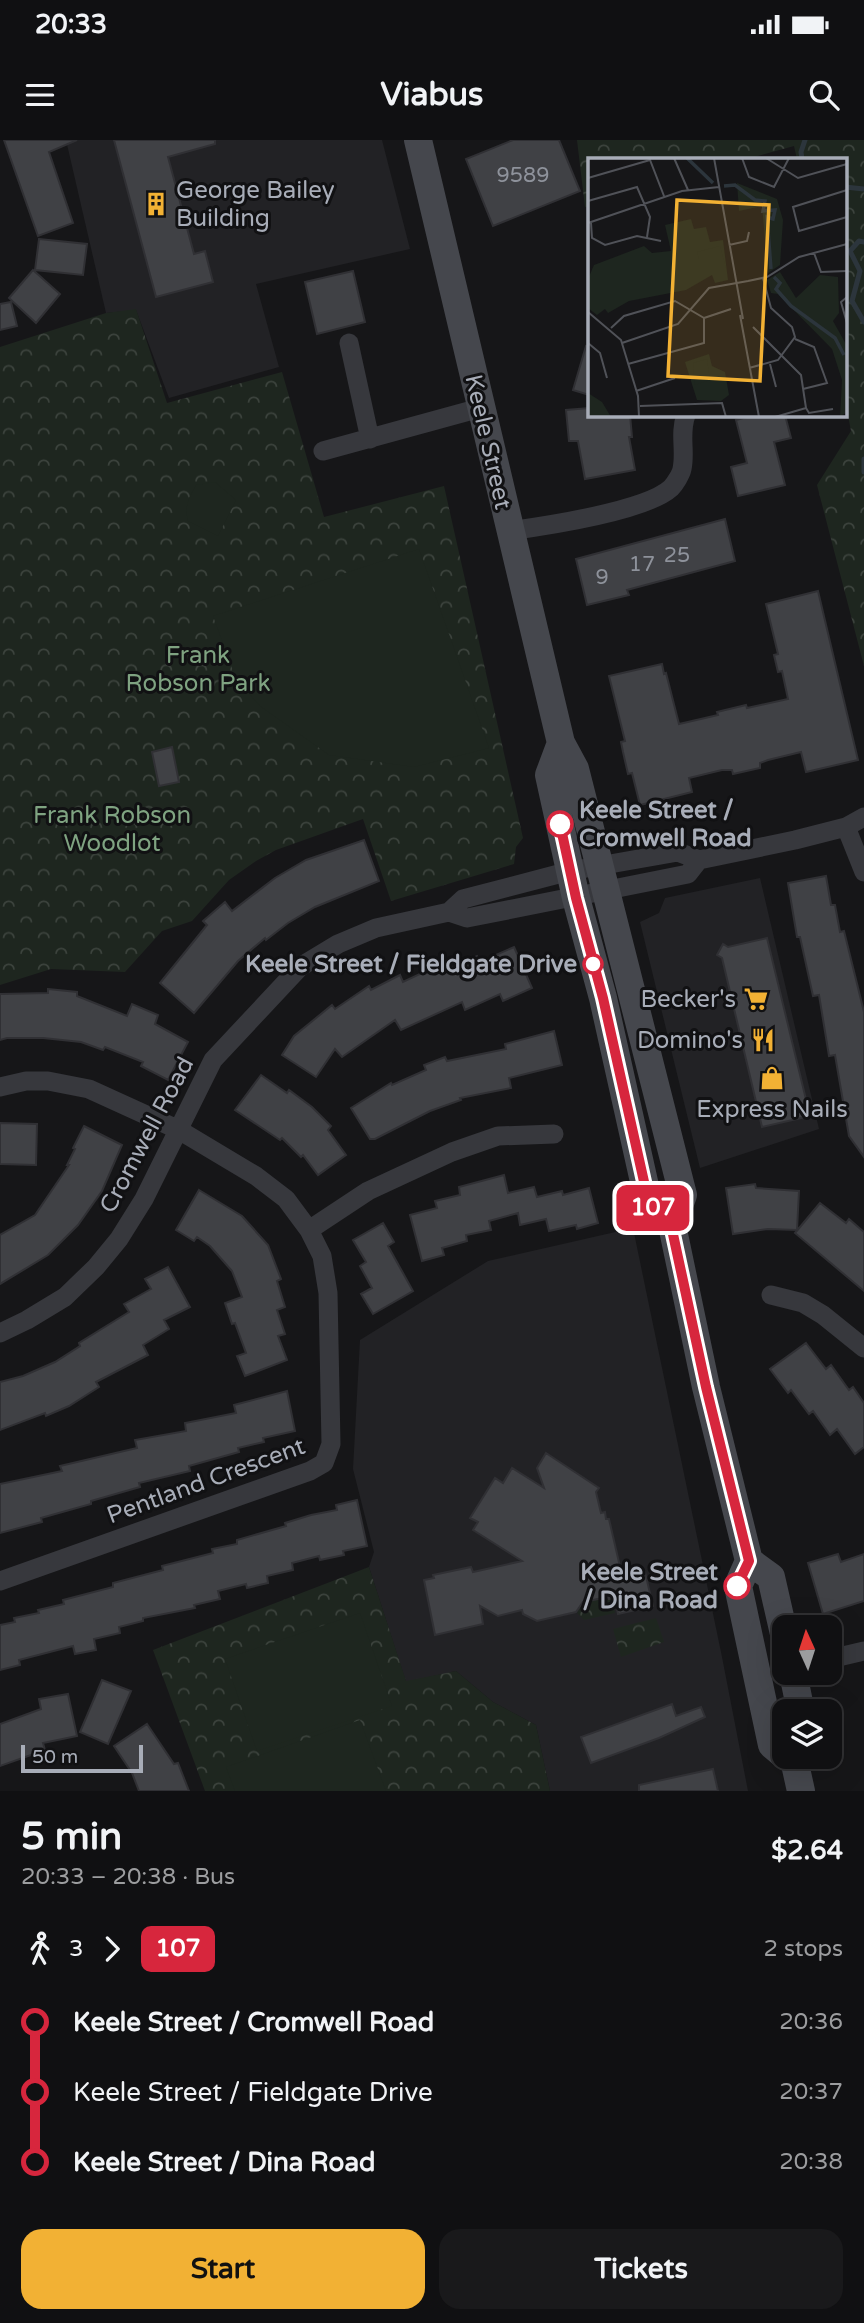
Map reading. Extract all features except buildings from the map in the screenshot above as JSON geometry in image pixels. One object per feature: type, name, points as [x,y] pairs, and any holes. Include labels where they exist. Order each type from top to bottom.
[{"type":"main road","name":"Keele Street","points":[[418,140],[561,743],[575,769],[683,1195],[671,1225]]},
{"type":"main road","points":[[561,743],[549,775],[649,1204],[671,1225],[706,1387],[749,1561],[737,1586],[771,1673],[772,1745]]},
{"type":"main road","points":[[749,1561],[771,1577],[780,1615]]},
{"type":"street","points":[[349,343],[370,439]]},
{"type":"street","points":[[323,451],[480,408]]},
{"type":"street","points":[[509,531],[547,526],[642,504],[673,487],[682,469],[681,445],[686,416]]},
{"type":"street","points":[[573,885],[603,879],[678,852],[699,860],[795,841],[846,827],[864,817]]},
{"type":"street","points":[[846,827],[864,872]]},
{"type":"street","points":[[573,885],[603,879],[688,874],[699,860]]},
{"type":"street","name":"Cromwell Road","points":[[449,912],[467,918],[573,885]]},
{"type":"street","name":"Cromwell Road","points":[[0,1333],[65,1297],[96,1267],[119,1239],[144,1199],[213,1060],[300,967],[338,944],[376,928],[449,912],[463,899],[573,885]]},
{"type":"street","name":"Pentland Crescent","points":[[0,1087],[26,1081],[48,1081],[89,1089],[179,1130],[256,1176],[286,1199],[309,1230],[322,1256],[328,1293],[331,1444],[324,1464],[310,1471],[0,1581]]},
{"type":"street","points":[[309,1230],[368,1191],[452,1152],[498,1136],[554,1134]]},
{"type":"street","points":[[771,1295],[803,1303],[823,1315],[864,1349]]},
{"type":"street","points":[[842,1657],[864,1651]]},
{"type":"shaded area","points":[[66,140],[382,140],[410,249],[256,284],[279,367],[169,398],[136,310],[106,313]]},
{"type":"shaded area","points":[[760,878],[819,1129],[700,1168],[640,922],[659,913],[665,898]]},
{"type":"shaded area","points":[[633,1228],[748,1791],[550,1791],[536,1725],[493,1702],[456,1671],[406,1682],[369,1567],[374,1552],[353,1469],[360,1340],[488,1261]]},
{"type":"green space","points":[[577,140],[864,140],[864,666],[817,485],[851,431],[846,405],[846,158],[797,158],[794,146],[751,158],[588,158],[588,206],[585,207]]},
{"type":"green space","name":"Frank Robson Park","points":[[136,309],[167,403],[282,372],[324,517],[444,486],[523,838],[516,847],[514,864],[391,901],[363,819],[276,850],[256,861],[229,880],[192,921],[162,931],[125,972],[51,969],[0,985],[0,347],[106,313]]},
{"type":"green space","points":[[215,482],[236,500],[218,536],[188,521],[187,511],[189,498],[196,485]]},
{"type":"green space","points":[[419,549],[489,748],[414,767],[329,755],[260,706],[236,679],[213,616]]},
{"type":"green space","points":[[369,1567],[406,1681],[456,1671],[493,1702],[536,1725],[550,1791],[205,1791],[153,1650]]},
{"type":"green space","points":[[601,1593],[603,1600],[612,1598],[615,1613],[584,1620],[577,1613],[587,1596]]},
{"type":"green space","points":[[360,1613],[392,1706],[257,1751],[225,1659]]},
{"type":"green space","points":[[656,1618],[664,1642],[621,1657],[613,1629]]},
{"type":"green space","points":[[360,1720],[386,1791],[235,1791],[226,1767]]},
{"type":"waterway","points":[[802,158],[805,140]]},
{"type":"waterway","points":[[846,187],[864,189]]},
{"type":"waterway","points":[[864,242],[859,241],[850,251],[860,271],[852,301],[864,322]]},
{"type":"waterway","points":[[864,459],[864,472]]},
{"type":"bus line","name":"107","points":[[560,824],[576,898],[603,998],[649,1204],[671,1225],[706,1387],[749,1561],[737,1586]]},
{"type":"place","name":"George Bailey Building","points":[[156,204]]},
{"type":"place","name":"Keele Street / Cromwell Road","points":[[560,824]]},
{"type":"place","name":"Keele Street / Fieldgate Drive","points":[[593,964]]},
{"type":"place","name":"Becker's","points":[[756,999]]},
{"type":"place","name":"Domino's","points":[[763,1040]]},
{"type":"place","name":"Express Nails","points":[[772,1078]]},
{"type":"place","name":"Keele Street / Dina Road","points":[[737,1586]]},
{"type":"park label","name":"Frank Robson Woodlot","points":[[112,829]]}]
